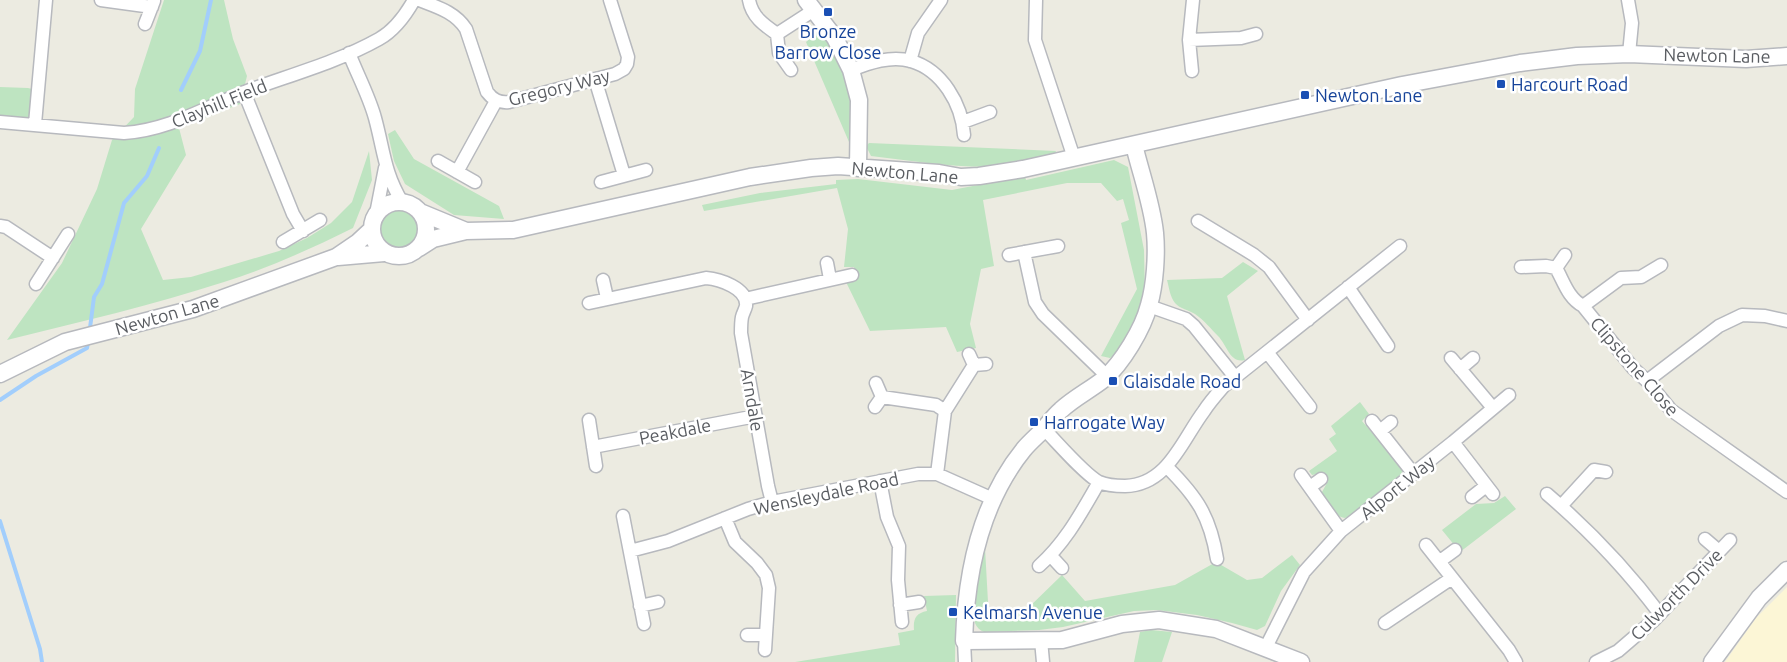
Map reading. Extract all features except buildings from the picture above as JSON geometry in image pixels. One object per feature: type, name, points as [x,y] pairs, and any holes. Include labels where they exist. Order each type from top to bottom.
[{"type":"street","points":[[35,124],[46,0]]},
{"type":"street","points":[[101,0],[153,4],[146,24]]},
{"type":"street","name":"Clayhill Field","points":[[0,122],[124,133],[142,132],[183,119],[244,92],[349,53],[379,39],[391,31],[404,17],[414,0]]},
{"type":"street","name":"Gregory Way","points":[[419,0],[460,20],[466,29],[486,92],[502,102],[509,102],[595,80],[624,69],[628,57],[610,0]]},
{"type":"street","points":[[749,0],[750,8],[760,22],[777,34],[779,53],[791,70]]},
{"type":"street","points":[[910,61],[918,33],[941,0]]},
{"type":"street","points":[[1036,0],[1035,40],[1074,158]]},
{"type":"street","points":[[1192,71],[1189,40],[1193,0]]},
{"type":"street","points":[[1628,0],[1632,22],[1630,54]]},
{"type":"street","points":[[777,34],[810,5],[834,38],[851,70],[859,100],[858,168]]},
{"type":"street","points":[[1189,40],[1243,44],[1256,34]]},
{"type":"street","points":[[349,53],[374,116],[385,167],[393,187],[402,202]]},
{"type":"street","name":"Newton Lane","points":[[419,248],[434,240],[466,231],[513,230],[750,177],[810,168],[838,166],[939,173],[961,177],[979,176],[1074,158],[1402,85],[1520,63],[1577,56],[1630,54],[1746,59],[1787,56]]},
{"type":"street","points":[[851,70],[885,60],[910,61],[943,80],[951,94],[964,128],[990,112]]},
{"type":"street","points":[[595,80],[624,175]]},
{"type":"street","points":[[244,92],[293,214],[303,231]]},
{"type":"street","points":[[457,172],[496,100]]},
{"type":"street","points":[[965,662],[965,611],[971,565],[982,527],[993,500],[1008,471],[1025,448],[1061,410],[1107,376],[1132,342],[1149,306],[1154,281],[1155,234],[1134,145]]},
{"type":"street","points":[[438,161],[475,182]]},
{"type":"street","points":[[374,222],[387,204],[402,202],[415,207],[420,212],[424,219],[426,234],[419,248],[411,254],[393,256],[384,253],[377,246],[373,238],[374,222],[385,167]]},
{"type":"street","points":[[601,182],[646,170]]},
{"type":"street","name":"Newton Lane","points":[[420,212],[466,231]]},
{"type":"street","points":[[283,242],[320,220]]},
{"type":"street","points":[[1198,221],[1254,255],[1269,267],[1308,320]]},
{"type":"street","name":"Newton Lane","points":[[0,374],[65,342],[193,309],[336,257],[358,242],[374,222]]},
{"type":"street","points":[[0,226],[6,227],[53,258]]},
{"type":"street","points":[[36,284],[68,234]]},
{"type":"street","points":[[1009,256],[1058,246]]},
{"type":"street","points":[[1044,429],[1086,472],[1099,482],[1118,486],[1132,486],[1144,483],[1167,467],[1203,412],[1223,387],[1400,246]]},
{"type":"street","points":[[1024,252],[1035,302],[1042,314],[1107,376]]},
{"type":"street","name":"Newton Lane","points":[[336,257],[384,253]]},
{"type":"street","points":[[1520,267],[1546,266],[1556,268],[1565,255]]},
{"type":"street","points":[[827,263],[830,279]]},
{"type":"street","points":[[1583,306],[1621,278],[1641,277],[1661,266]]},
{"type":"street","name":"Clipstone Close","points":[[1556,268],[1575,302],[1583,306],[1633,368],[1648,381],[1671,410],[1787,492]]},
{"type":"street","points":[[588,303],[706,278],[724,282],[740,292],[745,299],[852,275]]},
{"type":"street","points":[[603,280],[607,298]]},
{"type":"street","points":[[1348,287],[1388,346]]},
{"type":"street","name":"Arndale","points":[[745,299],[746,305],[742,318],[741,334],[772,502]]},
{"type":"street","points":[[1149,306],[1186,319],[1194,326],[1235,377]]},
{"type":"street","points":[[1648,381],[1719,326],[1742,315],[1764,316],[1787,321]]},
{"type":"street","points":[[1266,352],[1310,407]]},
{"type":"street","points":[[1451,358],[1493,408]]},
{"type":"street","points":[[1460,369],[1473,358]]},
{"type":"street","points":[[937,474],[945,410],[976,361]]},
{"type":"street","points":[[876,383],[878,402],[936,406],[945,410]]},
{"type":"street","name":"Alport Way","points":[[1266,647],[1296,584],[1304,572],[1341,531],[1414,474],[1509,395]]},
{"type":"street","name":"Peakdale","points":[[593,447],[756,416]]},
{"type":"street","points":[[589,420],[596,466]]},
{"type":"street","points":[[1390,422],[1376,426],[1414,474]]},
{"type":"street","points":[[1453,442],[1490,490],[1472,497]]},
{"type":"street","points":[[1167,467],[1185,485],[1202,508],[1214,542],[1216,559]]},
{"type":"street","points":[[1561,506],[1597,467]]},
{"type":"street","name":"Wensleydale Road","points":[[630,551],[668,541],[724,518],[772,502],[918,474],[937,474],[993,500]]},
{"type":"street","points":[[1301,475],[1332,521],[1341,531]]},
{"type":"street","points":[[1310,487],[1321,479]]},
{"type":"street","points":[[880,481],[887,517],[899,546],[898,580],[902,622]]},
{"type":"street","points":[[1039,566],[1051,556],[1070,533],[1099,482]]},
{"type":"street","points":[[1548,494],[1613,556],[1660,614]]},
{"type":"street","points":[[623,516],[644,624]]},
{"type":"street","points":[[724,518],[735,542],[766,575],[769,588],[766,650]]},
{"type":"street","points":[[1705,539],[1719,551]]},
{"type":"street","name":"Culworth Drive","points":[[1596,662],[1618,651],[1660,614],[1730,540]]},
{"type":"street","points":[[1426,545],[1509,650],[1516,662]]},
{"type":"street","points":[[1440,561],[1455,550]]},
{"type":"street","points":[[1051,556],[1062,568]]},
{"type":"street","points":[[1712,662],[1760,598],[1787,570]]},
{"type":"street","points":[[1385,624],[1452,578]]},
{"type":"street","points":[[640,606],[658,602]]},
{"type":"street","points":[[900,605],[919,602]]},
{"type":"street","points":[[964,641],[1062,640],[1122,624],[1159,620],[1216,629],[1301,662]]},
{"type":"street","points":[[748,635],[766,635]]},
{"type":"street","points":[[1040,640],[1043,662]]},
{"type":"shaded area","points":[[1787,587],[1787,662],[1725,662],[1756,618]]},
{"type":"green space","points":[[164,0],[224,0],[233,39],[247,76],[240,104],[179,128],[186,155],[141,229],[163,280],[191,277],[279,251],[307,238],[331,223],[352,202],[369,151],[372,180],[353,228],[289,258],[224,282],[143,306],[7,340],[62,263],[97,189],[112,140],[134,117],[135,89]]},
{"type":"green space","points":[[825,25],[851,70],[858,142],[849,142],[806,42]]},
{"type":"green space","points":[[0,87],[36,90],[35,122],[0,120]]},
{"type":"green space","points":[[395,130],[414,159],[499,206],[504,219],[454,215],[405,184],[394,161],[388,134]]},
{"type":"green space","points":[[869,143],[1056,151],[1053,158],[1031,163],[985,167],[871,156],[866,146]]},
{"type":"green space","points":[[1114,160],[1128,167],[1144,250],[1145,294],[1137,321],[1116,354],[1110,358],[1101,356],[1137,289],[1121,223],[1129,220],[1123,199],[1117,201],[1101,183],[1067,183],[983,200],[994,266],[981,269],[970,324],[976,348],[957,352],[946,327],[870,331],[846,282],[857,279],[854,267],[844,267],[848,229],[837,188],[704,211],[702,205],[760,193],[836,184],[836,180],[858,179],[952,190],[1025,176],[1026,180]]},
{"type":"green space","points":[[399,210],[406,211],[412,216],[417,222],[417,236],[412,242],[406,247],[399,248],[392,247],[386,242],[381,236],[380,229],[381,222],[386,216],[392,211]]},
{"type":"green space","points":[[1243,262],[1258,271],[1227,296],[1245,360],[1240,360],[1232,357],[1221,340],[1201,319],[1195,314],[1179,307],[1173,301],[1167,280],[1222,278]]},
{"type":"green space","points":[[1360,402],[1369,414],[1362,421],[1403,470],[1400,476],[1345,518],[1333,512],[1325,500],[1322,492],[1328,481],[1322,473],[1312,475],[1309,471],[1337,451],[1329,439],[1336,434],[1331,426]]},
{"type":"green space","points":[[1505,496],[1516,509],[1460,552],[1442,530],[1476,504],[1494,503]]},
{"type":"green space","points":[[985,548],[989,620],[1025,611],[1062,575],[1085,601],[1175,585],[1216,562],[1247,580],[1262,578],[1292,555],[1300,565],[1281,591],[1265,626],[1257,630],[1197,615],[1157,610],[1134,611],[1063,627],[984,632],[977,627],[973,617],[972,606],[976,580]]},
{"type":"green space","points":[[956,595],[955,662],[795,662],[900,645],[898,633],[914,630],[916,617],[920,613],[927,611],[924,596]]},
{"type":"green space","points":[[1151,630],[1172,632],[1162,662],[1134,662],[1140,632]]},
{"type":"waterway","points":[[181,90],[200,51],[211,0]]},
{"type":"waterway","points":[[90,328],[94,297],[102,284],[124,203],[147,176],[159,148]]},
{"type":"waterway","points":[[0,400],[36,376],[87,348],[88,343]]},
{"type":"waterway","points":[[0,521],[40,649],[42,662]]},
{"type":"place","name":"Bronze Barrow Close","points":[[828,12]]},
{"type":"place","name":"Harcourt Road","points":[[1501,84]]},
{"type":"place","name":"Newton Lane","points":[[1305,95]]},
{"type":"place","name":"Glaisdale Road","points":[[1113,381]]},
{"type":"place","name":"Harrogate Way","points":[[1034,422]]},
{"type":"place","name":"Kelmarsh Avenue","points":[[953,612]]}]
